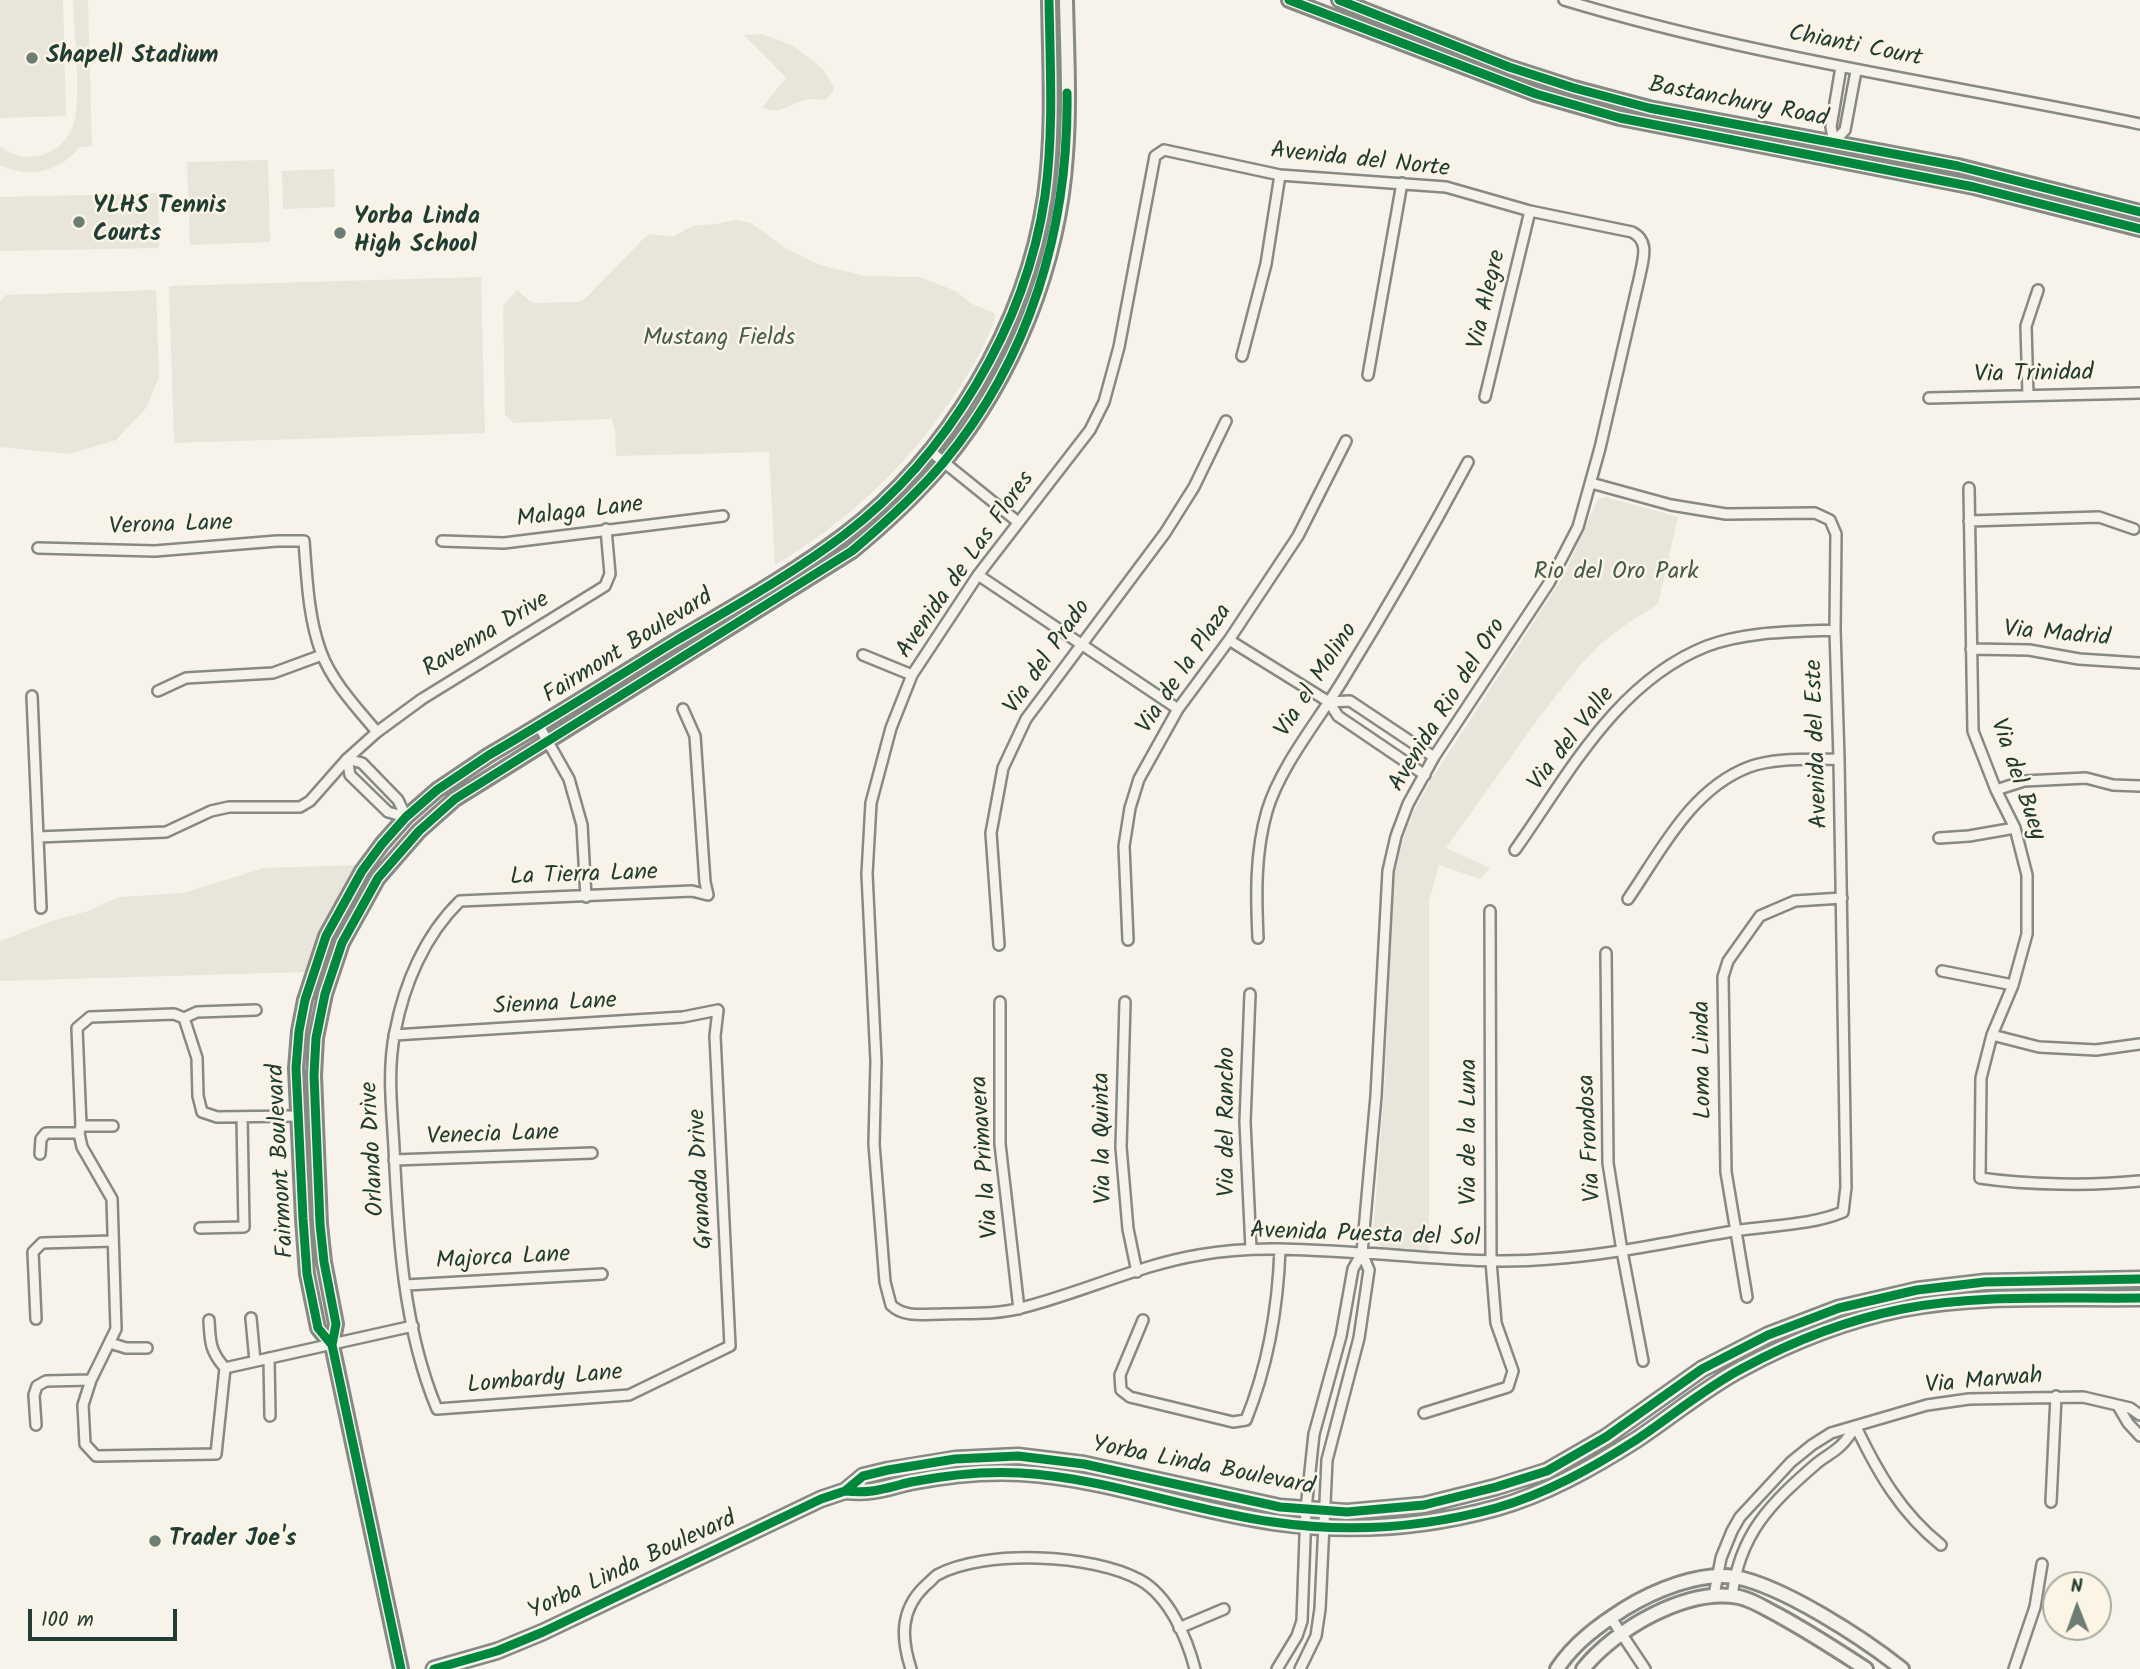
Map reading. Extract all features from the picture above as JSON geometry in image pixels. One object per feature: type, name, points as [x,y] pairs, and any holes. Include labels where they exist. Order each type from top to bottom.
[{"type":"main road","name":"Fairmont Boulevard","points":[[332,1345],[318,1328],[307,1274],[296,1068],[299,1031],[313,969],[326,936],[362,871],[406,817],[460,773],[809,560],[867,516],[901,484],[930,451],[949,426],[995,352],[1013,312],[1034,248],[1045,196],[1051,130],[1049,0]]},
{"type":"main road","name":"Fairmont Boulevard","points":[[401,1669],[332,1345],[336,1324],[324,1262],[314,1116],[316,1038],[325,994],[342,943],[378,878],[419,831],[455,799],[752,616],[852,551],[902,507],[944,462],[978,416],[1015,348],[1044,275],[1058,218],[1066,157],[1066,0]]},
{"type":"main road","name":"Bastanchury Road","points":[[1289,0],[1498,80],[1620,118],[1974,187],[2140,229]]},
{"type":"main road","name":"Bastanchury Road","points":[[1339,0],[1509,67],[1649,108],[1969,169],[2140,212]]},
{"type":"main road","points":[[1051,93],[1067,93]]},
{"type":"main road","points":[[1831,159],[1834,142]]},
{"type":"main road","points":[[1013,312],[1028,318]]},
{"type":"main road","points":[[406,817],[419,831]]},
{"type":"main road","points":[[297,1116],[314,1116]]},
{"type":"main road","name":"Yorba Linda Boulevard","points":[[435,1669],[497,1651],[543,1632],[815,1502],[845,1491],[863,1476],[968,1458],[1018,1457],[1084,1464],[1158,1479],[1224,1497],[1280,1507],[1348,1512],[1424,1505],[1465,1496],[1547,1471],[1605,1437],[1702,1369],[1769,1335],[1839,1308],[1917,1290],[1985,1282],[2140,1279]]},
{"type":"main road","name":"Yorba Linda Boulevard","points":[[845,1491],[868,1493],[909,1483],[969,1474],[1014,1473],[1057,1476],[1128,1489],[1272,1522],[1323,1527],[1406,1526],[1498,1507],[1546,1489],[1585,1471],[1636,1440],[1741,1369],[1796,1342],[1854,1321],[1903,1309],[1942,1304],[2140,1298]]},
{"type":"main road","points":[[968,1458],[969,1474]]},
{"type":"main road","points":[[1557,1669],[1572,1650],[1633,1603],[1680,1583],[1717,1576],[1734,1577],[1768,1588],[1810,1609],[1856,1636],[1902,1669]]},
{"type":"main road","points":[[1583,1669],[1621,1633],[1658,1612],[1714,1595],[1741,1598],[1764,1608],[1820,1638],[1866,1669]]},
{"type":"street","name":"Chianti Court","points":[[1564,0],[1610,14],[1856,71],[1998,95],[2140,124]]},
{"type":"street","points":[[1834,142],[1831,127],[1841,67]]},
{"type":"street","points":[[1834,142],[1845,130],[1856,71]]},
{"type":"street","name":"Avenida del Norte","points":[[1155,156],[1164,150],[1280,175],[1446,187],[1530,211],[1632,232],[1642,240]]},
{"type":"street","name":"Avenida de Las Flores","points":[[891,1305],[885,1282],[874,1144],[876,1061],[867,874],[871,803],[891,728],[912,675],[978,575],[1090,430],[1104,402],[1119,347],[1155,156]]},
{"type":"street","points":[[1242,356],[1266,264],[1280,175]]},
{"type":"street","points":[[1368,374],[1402,183]]},
{"type":"street","name":"Via Alegre","points":[[1485,397],[1530,211]]},
{"type":"street","name":"Avenida Rio del Oro","points":[[1277,1669],[1297,1636],[1302,1621],[1306,1510],[1314,1434],[1341,1336],[1353,1269],[1362,1253],[1376,1096],[1388,871],[1396,836],[1408,804],[1434,757],[1549,583],[1578,527],[1591,484],[1643,262],[1645,250],[1642,240]]},
{"type":"street","points":[[2028,395],[2026,326],[2038,290]]},
{"type":"street","name":"Via Trinidad","points":[[1929,398],[2140,393]]},
{"type":"street","name":"Via del Prado","points":[[999,945],[991,832],[1003,768],[1026,719],[1165,533],[1195,487],[1226,421]]},
{"type":"street","name":"Via de la Plaza","points":[[1128,940],[1124,846],[1130,808],[1139,779],[1178,709],[1229,640],[1298,536],[1346,441]]},
{"type":"street","points":[[930,451],[1018,522]]},
{"type":"street","name":"Via el Molino","points":[[1258,938],[1258,856],[1267,810],[1291,759],[1404,581],[1468,462]]},
{"type":"street","name":"Avenida del Este","points":[[1591,484],[1671,505],[1726,514],[1815,513],[1830,520],[1836,534],[1835,630],[1846,1187],[1843,1212]]},
{"type":"street","name":"Via del Buey","points":[[1969,488],[1973,731],[1996,790],[2015,828],[2027,875],[2027,934],[2013,985],[1992,1035],[1981,1078],[1980,1178],[2117,1184],[2140,1181]]},
{"type":"street","name":"Malaga Lane","points":[[442,541],[504,544],[723,516]]},
{"type":"street","points":[[1969,521],[2099,517],[2138,530]]},
{"type":"street","name":"Ravenna Drive","points":[[38,837],[166,832],[220,809],[300,807],[310,801],[347,759],[377,732],[422,699],[605,586],[610,574],[606,529]]},
{"type":"street","name":"Verona Lane","points":[[38,548],[155,551],[304,541],[310,603],[322,654]]},
{"type":"street","points":[[978,575],[1178,709]]},
{"type":"street","name":"Via del Valle","points":[[1515,850],[1605,723],[1637,689],[1666,666],[1709,646],[1764,633],[1835,630]]},
{"type":"street","points":[[1229,640],[1329,702],[1338,716],[1424,775]]},
{"type":"street","name":"Via Madrid","points":[[1971,649],[2029,650],[2080,659],[2140,663]]},
{"type":"street","points":[[158,691],[186,678],[274,673],[322,654],[347,695],[377,732]]},
{"type":"street","points":[[863,655],[912,675]]},
{"type":"street","points":[[32,696],[41,908]]},
{"type":"street","points":[[1329,702],[1350,701],[1434,757]]},
{"type":"street","name":"La Tierra Lane","points":[[460,901],[692,891],[708,895],[695,736],[683,709]]},
{"type":"street","points":[[539,726],[569,779],[582,825],[586,897]]},
{"type":"street","points":[[347,759],[362,763],[398,800],[406,817],[388,812],[350,775],[347,759]]},
{"type":"street","points":[[1628,899],[1683,818],[1719,783],[1749,767],[1777,761],[1839,759]]},
{"type":"street","points":[[1996,790],[2024,780],[2086,778],[2113,785],[2140,786]]},
{"type":"street","points":[[1939,838],[2015,828]]},
{"type":"street","name":"Loma Linda","points":[[1747,1297],[1726,1172],[1723,977],[1728,961],[1759,916],[1795,901],[1842,898]]},
{"type":"street","name":"Orlando Drive","points":[[437,1409],[413,1326],[406,1285],[399,1236],[391,1092],[394,1035],[408,984],[425,948],[449,912],[460,901]]},
{"type":"street","name":"Via de la Luna","points":[[1424,1413],[1508,1387],[1513,1371],[1496,1323],[1491,1261],[1490,911]]},
{"type":"street","name":"Via Frondosa","points":[[1606,953],[1608,1163],[1643,1361]]},
{"type":"street","points":[[1942,971],[2013,985]]},
{"type":"street","name":"Via del Rancho","points":[[1250,994],[1245,1122],[1251,1249]]},
{"type":"street","name":"Via la Primavera","points":[[1000,1002],[1000,1144],[1019,1309]]},
{"type":"street","name":"Via la Quinta","points":[[1125,1002],[1121,1147],[1123,1195],[1137,1272]]},
{"type":"street","points":[[209,1320],[210,1344],[214,1356],[225,1368],[216,1454],[96,1455],[85,1444],[83,1405],[91,1380],[116,1329],[112,1199],[82,1147],[77,1028],[90,1017],[174,1014],[184,1018],[197,1012],[256,1010]]},
{"type":"street","name":"Sienna Lane","points":[[394,1035],[683,1017],[718,1010]]},
{"type":"street","name":"Granada Drive","points":[[718,1010],[715,1036],[730,1346]]},
{"type":"street","points":[[184,1018],[197,1058],[198,1096],[202,1112],[212,1116],[297,1116]]},
{"type":"street","points":[[1992,1035],[2039,1047],[2096,1050],[2140,1044]]},
{"type":"street","points":[[200,1228],[244,1227],[242,1117]]},
{"type":"street","points":[[40,1154],[40,1139],[46,1133],[113,1126]]},
{"type":"street","name":"Venecia Lane","points":[[394,1160],[592,1153]]},
{"type":"street","name":"Avenida Puesta del Sol","points":[[891,1305],[903,1313],[915,1314],[979,1314],[1019,1309],[1199,1255],[1251,1249],[1280,1248],[1491,1261],[1549,1259],[1622,1251],[1734,1231],[1825,1219],[1843,1212]]},
{"type":"street","points":[[36,1319],[33,1252],[36,1247],[42,1243],[113,1241]]},
{"type":"street","points":[[1143,1320],[1120,1375],[1121,1390],[1130,1397],[1233,1422],[1245,1420],[1252,1405],[1276,1313],[1280,1248]]},
{"type":"street","name":"Avenida Rio del Oro","points":[[1300,1669],[1316,1636],[1320,1609],[1327,1460],[1359,1338],[1369,1270],[1362,1253]]},
{"type":"street","name":"Majorca Lane","points":[[406,1285],[602,1274]]},
{"type":"street","points":[[251,1318],[255,1361]]},
{"type":"street","points":[[225,1368],[413,1326]]},
{"type":"street","points":[[110,1343],[126,1348],[147,1348]]},
{"type":"street","name":"Lombardy Lane","points":[[437,1409],[629,1395],[730,1346]]},
{"type":"street","points":[[268,1358],[270,1416]]},
{"type":"street","points":[[36,1425],[34,1395],[37,1385],[46,1381],[91,1380]]},
{"type":"street","points":[[2051,1502],[2056,1396]]},
{"type":"street","name":"Via Marwah","points":[[1714,1595],[1717,1576],[1732,1531],[1753,1501],[1812,1445],[1831,1433],[1903,1411],[1949,1401],[2056,1396],[2092,1398],[2130,1408],[2140,1415]]},
{"type":"street","points":[[2118,1406],[2140,1436]]},
{"type":"street","points":[[1856,1427],[1878,1472],[1896,1499],[1919,1527],[1941,1545]]},
{"type":"street","name":"Via Marwah","points":[[1731,1597],[1734,1577],[1745,1544],[1766,1511],[1814,1466],[1840,1447],[1856,1427]]},
{"type":"street","points":[[911,1669],[904,1646],[904,1623],[914,1596],[936,1576],[970,1564],[1020,1558],[1098,1563],[1141,1581],[1166,1604],[1195,1669]]},
{"type":"street","points":[[2014,1669],[2035,1607],[2042,1564]]},
{"type":"street","points":[[1179,1628],[1224,1609]]},
{"type":"street","points":[[1611,1618],[1645,1669]]},
{"type":"green space","name":"Shapell Stadium","points":[[0,0],[63,0],[66,116],[0,118]]},
{"type":"green space","points":[[73,0],[88,0],[92,146],[80,147],[63,162],[43,171],[22,172],[0,165],[0,146],[20,156],[42,155],[61,144],[71,131],[77,100]]},
{"type":"green space","points":[[761,34],[792,45],[822,68],[834,86],[833,92],[825,100],[804,100],[782,109],[762,107],[786,78],[744,35]]},
{"type":"green space","points":[[268,160],[270,242],[190,245],[187,162]]},
{"type":"green space","points":[[334,169],[335,207],[283,209],[282,171]]},
{"type":"green space","name":"YLHS Tennis Courts","points":[[137,193],[158,193],[159,248],[0,251],[0,197],[128,194],[132,197]]},
{"type":"green space","name":"Mustang Fields","points":[[736,220],[751,223],[785,248],[820,265],[865,276],[919,277],[956,291],[972,304],[994,313],[995,318],[981,351],[962,383],[912,451],[849,513],[775,565],[769,452],[616,456],[615,431],[611,417],[513,423],[505,415],[503,306],[517,290],[531,302],[578,302],[585,299],[645,237],[651,234],[673,237],[692,226]]},
{"type":"green space","points":[[481,277],[485,433],[174,443],[169,286]]},
{"type":"green space","points":[[156,290],[159,377],[146,408],[116,440],[69,454],[0,447],[0,302],[6,295]]},
{"type":"green space","name":"Rio del Oro Park","points":[[1606,497],[1678,517],[1658,604],[1599,645],[1577,669],[1446,848],[1490,868],[1480,879],[1439,865],[1429,901],[1429,1252],[1383,1248],[1375,1243],[1373,1236],[1385,1077],[1393,881],[1401,846],[1413,813],[1431,780],[1563,577],[1598,499]]},
{"type":"green space","points":[[358,865],[330,913],[305,972],[0,981],[0,941],[52,921],[88,911],[119,897],[183,893],[264,868]]},
{"type":"cycle path","points":[[332,1345],[318,1328],[307,1274],[296,1068],[305,1000],[326,936],[362,871],[382,844],[406,817],[437,790],[489,755],[824,550],[882,503],[917,467],[948,427],[976,384],[1000,339],[1020,292],[1035,244],[1045,196],[1050,147],[1049,0]]},
{"type":"cycle path","points":[[1289,0],[1536,94],[1620,118],[1974,187],[2140,229]]},
{"type":"cycle path","points":[[1339,0],[1509,67],[1649,108],[1958,166],[2140,212]]},
{"type":"cycle path","points":[[401,1669],[332,1345],[336,1324],[320,1224],[314,1075],[316,1038],[325,994],[342,943],[378,878],[419,831],[455,799],[852,551],[899,509],[943,463],[973,423],[999,380],[1021,336],[1038,289],[1052,242],[1061,193],[1067,93]]},
{"type":"cycle path","points":[[434,1669],[497,1651],[543,1632],[821,1499],[845,1491],[863,1476],[888,1470],[955,1459],[1018,1456],[1084,1464],[1280,1507],[1347,1512],[1424,1505],[1547,1471],[1606,1437],[1702,1369],[1768,1335],[1839,1308],[1917,1290],[1985,1282],[2140,1279]]},
{"type":"cycle path","points":[[845,1491],[871,1491],[966,1474],[1020,1473],[1084,1481],[1273,1522],[1357,1528],[1441,1520],[1515,1502],[1568,1479],[1636,1440],[1729,1376],[1781,1349],[1841,1325],[1902,1309],[1961,1301],[2140,1298]]},
{"type":"place","name":"Shapell Stadium","points":[[32,58]]},
{"type":"place","name":"YLHS Tennis Courts","points":[[79,222]]},
{"type":"place","name":"Yorba Linda High School","points":[[340,233]]},
{"type":"place","name":"Trader Joe's","points":[[155,1541]]}]
